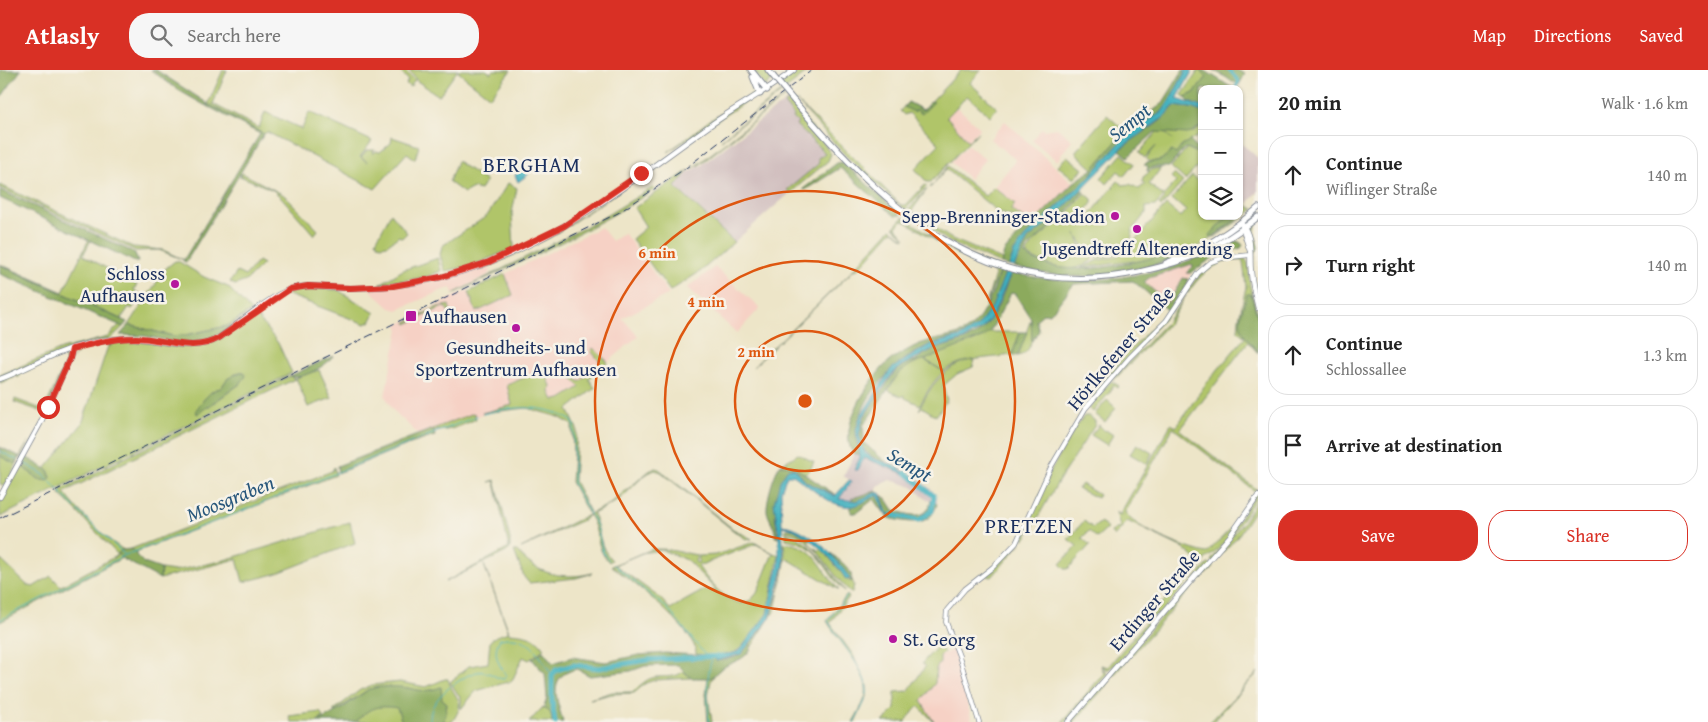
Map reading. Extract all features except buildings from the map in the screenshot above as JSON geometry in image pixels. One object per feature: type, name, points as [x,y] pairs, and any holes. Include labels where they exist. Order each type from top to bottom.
[{"type":"main road","points":[[768,70],[847,161],[908,217],[952,245],[993,264],[1034,274],[1061,278],[1094,278],[1149,270],[1187,260],[1234,236],[1258,217]]},
{"type":"main road","points":[[0,379],[72,349],[132,338],[185,345],[208,343],[219,338],[290,289],[308,286],[350,288],[393,286],[428,280],[474,268],[515,252],[564,226],[794,70]]},
{"type":"main road","points":[[751,71],[767,90]]},
{"type":"main road","points":[[751,71],[760,94]]},
{"type":"main road","points":[[1149,270],[1203,248],[1241,223],[1258,208]]},
{"type":"main road","points":[[1241,223],[1250,253]]},
{"type":"main road","points":[[1243,229],[1251,243],[1252,283],[1258,308]]},
{"type":"main road","points":[[1234,236],[1246,241]]},
{"type":"main road","points":[[0,497],[44,416],[70,358],[72,349]]},
{"type":"main road","name":"Erdinger Straße","points":[[1068,722],[1234,532],[1258,496]]},
{"type":"street","name":"Hörlkofener Straße","points":[[979,722],[959,656],[946,622],[947,610],[960,594],[999,562],[1016,543],[1051,467],[1081,416],[1129,358],[1166,321],[1198,273],[1211,262],[1250,253]]},
{"type":"shaded area","points":[[788,99],[829,149],[830,158],[734,242],[675,186],[689,172],[699,167]]},
{"type":"shaded area","points":[[957,107],[980,128],[967,141],[946,118]]},
{"type":"shaded area","points":[[1005,121],[1073,183],[1032,224],[1011,210],[1015,204],[994,187],[1016,160],[990,139]]},
{"type":"shaded area","points":[[1042,128],[1044,130],[1057,128],[1072,140],[1057,161],[1032,140]]},
{"type":"shaded area","points":[[968,145],[985,159],[969,179],[951,162]]},
{"type":"shaded area","points":[[1243,145],[1258,158],[1258,192],[1247,204],[1243,200]]},
{"type":"shaded area","points":[[601,227],[612,241],[624,233],[669,294],[622,318],[638,336],[589,379],[595,388],[560,415],[517,406],[483,414],[434,433],[419,435],[393,410],[385,396],[399,329],[397,325],[468,290],[476,312],[513,294],[505,274]]},
{"type":"shaded area","points":[[1193,264],[1187,270],[1187,273],[1191,273],[1188,279],[1183,278],[1168,303],[1144,283],[1149,278]]},
{"type":"shaded area","points":[[488,266],[491,273],[453,293],[451,288],[443,290],[397,310],[390,308],[369,289],[435,281]]},
{"type":"shaded area","points":[[715,267],[760,308],[737,333],[687,288]]},
{"type":"shaded area","points":[[853,453],[893,464],[914,475],[932,490],[937,497],[937,504],[928,500],[911,486],[890,480],[877,486],[876,491],[852,498],[852,501],[839,499],[852,481],[843,476],[854,456]]},
{"type":"shaded area","points":[[954,649],[972,722],[934,722],[921,701],[935,683],[936,668],[940,656]]},
{"type":"green space","points":[[0,70],[21,70],[0,99]]},
{"type":"green space","points":[[151,70],[156,70],[207,103],[206,106],[178,90]]},
{"type":"green space","points":[[223,70],[227,70],[213,104],[259,128],[265,112],[302,129],[309,112],[372,141],[360,157],[367,162],[361,157],[367,150],[375,150],[373,154],[376,151],[380,152],[391,143],[392,137],[419,146],[415,159],[407,153],[375,189],[267,132],[264,134],[208,104]]},
{"type":"green space","points":[[399,70],[404,70],[415,80],[410,87],[406,84],[408,80]]},
{"type":"green space","points":[[409,70],[486,70],[491,73],[493,70],[511,70],[490,97],[457,71],[439,96],[417,81]]},
{"type":"green space","points":[[753,70],[765,70],[772,81],[765,86]]},
{"type":"green space","points":[[800,70],[810,70],[721,140],[783,90],[779,85]]},
{"type":"green space","points":[[961,70],[981,70],[970,83],[997,108],[990,116],[967,96],[947,117],[968,141],[978,132],[931,182],[927,182],[915,169],[939,144],[909,113],[904,115],[900,111],[908,102],[923,110]]},
{"type":"green space","points":[[1183,70],[1186,70],[1162,112],[1128,134],[1090,176],[1025,237],[1014,252],[1009,266],[1001,264],[1004,252],[1027,226],[1032,224],[1073,183],[1093,169],[1125,131],[1162,104]]},
{"type":"green space","points":[[1199,70],[1207,77],[1200,85],[1198,85],[1194,93],[1185,97],[1182,95]]},
{"type":"green space","points":[[1199,70],[1204,70],[1228,85],[1200,85],[1207,77]]},
{"type":"green space","points":[[1213,70],[1237,70],[1245,74],[1239,85]]},
{"type":"green space","points":[[1198,88],[1198,105],[1189,102],[1185,97],[1194,93]]},
{"type":"green space","points":[[758,91],[759,93],[668,152],[710,120]]},
{"type":"green space","points":[[789,100],[819,136],[831,154],[828,161],[790,193],[787,190],[816,166],[819,163],[818,158],[825,153],[796,125],[798,123],[793,118],[794,116],[784,104]]},
{"type":"green space","points":[[779,101],[699,165],[693,168]]},
{"type":"green space","points":[[797,101],[901,205],[906,205],[925,185],[927,186],[905,210],[844,154]]},
{"type":"green space","points":[[931,101],[934,102],[922,114],[917,110],[914,112],[904,107],[908,102],[923,110]]},
{"type":"green space","points":[[208,104],[264,134],[186,262],[183,261],[260,134],[207,106]]},
{"type":"green space","points":[[1174,106],[1198,111],[1198,128],[1188,134],[1155,132],[1128,157],[1120,150],[1163,119]]},
{"type":"green space","points":[[1107,115],[1125,131],[1093,169],[1075,152]]},
{"type":"green space","points":[[1160,128],[1172,139],[1165,132],[1194,132],[1198,129],[1198,137],[1176,154],[1172,151],[1161,160],[1151,162],[1146,159],[1156,146],[1145,158],[1139,153]]},
{"type":"green space","points":[[1190,141],[1198,149],[1198,154],[1185,148],[1169,167],[1154,167],[1147,171],[1148,166],[1144,165],[1146,163],[1161,160],[1172,151],[1176,154],[1183,144]]},
{"type":"green space","points":[[1187,148],[1198,154],[1198,166],[1185,180],[1171,167]]},
{"type":"green space","points":[[1122,154],[1134,164],[1124,176],[1118,171],[1107,184],[1101,178]]},
{"type":"green space","points":[[1067,156],[1083,169],[1074,179],[1058,166]]},
{"type":"green space","points":[[457,161],[486,181],[480,190],[473,188],[464,193],[449,182]]},
{"type":"green space","points":[[843,162],[901,215],[895,216],[840,168],[805,190],[803,189],[837,163]]},
{"type":"green space","points":[[948,166],[985,196],[994,187],[1015,204],[1011,210],[1032,224],[1027,226],[1015,217],[999,213],[946,169],[930,188]]},
{"type":"green space","points":[[1161,168],[1149,184],[1163,196],[1176,182],[1171,177],[1174,174],[1183,182],[1161,207],[1159,205],[1165,198],[1163,197],[1155,206],[1146,207],[1146,213],[1132,230],[1133,232],[1128,243],[1120,251],[1109,256],[1096,258],[1087,252],[1089,248],[1086,251],[1076,234],[1082,250],[1093,259],[1078,268],[1051,266],[1026,254],[1035,241],[1065,216],[1085,193],[1092,199],[1092,203],[1074,226],[1086,213],[1090,215],[1118,181],[1123,185],[1130,184],[1139,189],[1145,184],[1142,182],[1143,177],[1153,169]]},
{"type":"green space","points":[[689,170],[675,187],[734,242],[701,271],[670,291],[632,239],[646,227],[634,208]]},
{"type":"green space","points":[[242,173],[284,195],[318,230],[314,235],[273,190],[240,176]]},
{"type":"green space","points":[[641,176],[551,237],[482,270],[482,267],[554,234]]},
{"type":"green space","points":[[1192,176],[1198,181],[1198,220],[1224,220],[1210,235],[1215,237],[1182,255],[1131,272],[1144,267],[1134,261],[1081,268],[1099,260],[1115,257],[1126,250],[1166,205],[1181,217],[1186,211],[1172,199]]},
{"type":"green space","points":[[508,183],[517,188],[512,213],[514,248],[471,266],[445,271],[440,255],[442,246],[487,216]]},
{"type":"green space","points":[[0,185],[133,247],[163,250],[184,260],[159,250],[136,251],[0,188]]},
{"type":"green space","points":[[653,187],[655,189],[581,232],[453,294],[599,220]]},
{"type":"green space","points":[[927,189],[911,212],[952,239],[1002,260],[1001,264],[951,243],[907,212]]},
{"type":"green space","points":[[0,190],[135,253],[138,262],[0,198]]},
{"type":"green space","points":[[1081,190],[1084,192],[1064,215],[1029,246],[1024,254],[1041,263],[1060,268],[1080,269],[1101,268],[1181,251],[1182,254],[1130,272],[1101,276],[1057,275],[1014,267],[1028,239],[1053,219]]},
{"type":"green space","points":[[1243,204],[1254,209],[1243,217]]},
{"type":"green space","points":[[391,213],[407,233],[402,238],[399,236],[387,245],[380,246],[376,241]]},
{"type":"green space","points":[[903,217],[951,248],[1000,269],[986,305],[995,274],[993,271],[961,256],[903,220],[896,227],[906,238],[894,227]]},
{"type":"green space","points":[[1258,219],[1254,232],[1258,248],[1255,252],[1250,230]]},
{"type":"green space","points":[[1224,220],[1236,220],[1211,238],[1210,235]]},
{"type":"green space","points":[[1236,220],[1239,220],[1218,235]]},
{"type":"green space","points":[[891,229],[905,239],[893,231],[891,232],[857,270],[856,268],[753,367],[848,275]]},
{"type":"green space","points":[[89,239],[91,240],[83,255],[137,285],[134,290],[141,295],[132,309],[129,307],[121,319],[0,265],[63,292]]},
{"type":"green space","points":[[1237,241],[1243,245],[1241,248],[1218,254],[1191,273],[1186,273],[1193,267],[1192,264],[1149,278],[1144,282],[1168,303],[1183,278],[1188,279],[1187,285],[1170,312],[1133,281],[1074,284],[1050,314],[1044,313],[1036,320],[1039,331],[1032,341],[1031,319],[1015,294],[1011,293],[990,332],[984,337],[925,360],[945,372],[924,360],[915,362],[899,373],[863,426],[864,443],[887,463],[872,457],[864,449],[859,431],[863,421],[899,368],[916,360],[925,353],[978,333],[990,321],[1011,273],[1066,280],[1123,277],[1178,265],[1204,255],[1229,242]]},
{"type":"green space","points":[[1244,257],[1248,263],[1250,286],[1258,315],[1258,353],[1248,342],[1180,430],[1256,489],[1258,493],[1242,520],[1227,540],[1212,555],[1205,559],[1203,564],[1118,663],[1107,670],[1101,665],[1108,667],[1198,561],[1183,548],[1127,521],[1114,537],[1111,532],[1120,527],[1116,512],[1123,517],[1120,514],[1171,424],[1176,427],[1205,385],[1245,337],[1238,331],[1246,287],[1243,261],[1234,260],[1218,264],[1204,273],[1188,293],[1186,292],[1204,270],[1210,266],[1224,260]],"holes":[[[1173,428],[1256,492],[1238,521],[1207,553],[1175,543],[1149,531],[1130,518],[1125,512]]]},
{"type":"green space","points":[[438,258],[441,271],[426,277],[380,284],[403,270]]},
{"type":"green space","points":[[175,261],[204,277],[228,287],[251,311],[227,326],[185,335],[173,336],[129,325],[166,268]]},
{"type":"green space","points":[[258,261],[263,264],[246,281],[235,285],[230,282],[237,272],[245,276]]},
{"type":"green space","points":[[0,265],[127,322],[123,327],[0,274]]},
{"type":"green space","points":[[1000,269],[1006,271],[998,293],[989,313],[979,325],[961,335],[918,351],[894,368],[874,390],[866,402],[857,428],[860,455],[853,453],[849,443],[851,420],[863,395],[877,374],[890,360],[913,347],[927,341],[958,334],[971,327],[981,315],[989,300]]},
{"type":"green space","points":[[505,274],[513,295],[476,312],[469,292]]},
{"type":"green space","points":[[309,288],[338,290],[375,313],[370,322],[365,324],[283,293]]},
{"type":"green space","points":[[1247,294],[1251,294],[1258,319],[1258,352],[1242,331],[1240,325],[1241,313]]},
{"type":"green space","points":[[1186,295],[1170,322],[1114,380],[1167,322]]},
{"type":"green space","points":[[449,305],[452,317],[446,308],[443,307],[407,324],[406,322],[438,307]]},
{"type":"green space","points":[[1169,310],[1170,312],[1092,398],[1090,396],[1129,351]]},
{"type":"green space","points":[[251,311],[211,340],[186,344],[144,336],[120,335],[129,325],[173,336],[185,335],[227,326]]},
{"type":"green space","points":[[255,314],[278,343],[292,373],[0,517],[0,500],[40,428],[21,466],[40,480],[51,477],[48,470],[45,469],[82,424],[109,343],[83,349],[88,346],[110,342],[110,347],[113,341],[124,340],[175,346],[202,345],[226,333]],"holes":[[[239,372],[244,372],[240,384],[208,407],[196,411],[206,397],[213,391],[221,388],[227,379]]]},
{"type":"green space","points":[[1031,319],[1032,335],[1030,346],[1023,354],[1018,356]]},
{"type":"green space","points":[[119,325],[123,327],[110,339],[86,343],[0,378],[0,375],[62,349],[108,337]]},
{"type":"green space","points":[[990,332],[1020,332],[1012,355],[956,364],[947,369],[938,378],[920,405],[905,398],[904,395],[902,397],[888,390],[899,373],[906,367],[935,354],[984,337]]},
{"type":"green space","points":[[1020,332],[1027,332],[1018,356],[1012,355]]},
{"type":"green space","points":[[593,348],[608,362],[589,379],[595,388],[568,409],[577,429],[574,481],[590,512],[588,513],[571,482],[573,454],[572,425],[559,417],[527,408],[482,413],[512,405],[507,385],[544,369],[554,400],[561,399],[580,387],[565,370],[580,382],[601,363],[591,351]]},
{"type":"green space","points":[[65,353],[68,356],[68,361],[46,410],[43,412],[14,402],[15,399],[44,410],[66,362],[64,355],[22,373],[18,378],[15,375],[14,378],[0,383],[0,381]]},
{"type":"green space","points":[[333,356],[314,371],[301,376],[290,376]]},
{"type":"green space","points":[[975,360],[973,367],[957,374],[943,386],[947,400],[936,416],[922,407],[919,410],[934,384],[948,370],[965,361]]},
{"type":"green space","points":[[319,370],[332,398],[308,407],[296,378]]},
{"type":"green space","points":[[240,372],[244,372],[246,376],[240,384],[197,414],[196,410],[207,396],[221,388],[227,379]]},
{"type":"green space","points":[[290,376],[295,379],[64,492],[92,524],[108,539],[124,550],[121,550],[122,558],[0,622],[0,559],[27,585],[33,587],[51,576],[61,586],[118,555],[60,494],[60,490]]},
{"type":"green space","points":[[1111,381],[1119,386],[1117,388],[1113,385],[1110,392],[1093,412],[1089,408]]},
{"type":"green space","points":[[1107,400],[1116,408],[1105,422],[1095,414]]},
{"type":"green space","points":[[474,413],[476,419],[459,426],[442,431],[430,430]]},
{"type":"green space","points":[[1084,416],[1089,416],[1095,421],[1095,425],[1061,477],[1026,538],[1023,539],[1047,477]]},
{"type":"green space","points":[[1099,425],[1113,435],[1107,445],[1091,435]]},
{"type":"green space","points":[[430,430],[434,431],[435,436],[407,445],[338,473],[337,466]]},
{"type":"green space","points":[[29,441],[5,486],[0,484],[0,456],[15,464]]},
{"type":"green space","points":[[1137,444],[1152,453],[1147,464],[1130,454]]},
{"type":"green space","points":[[0,447],[19,456],[15,464],[0,456]]},
{"type":"green space","points":[[798,454],[814,462],[807,474],[787,465],[780,465]]},
{"type":"green space","points":[[26,457],[48,470],[51,478],[48,481],[40,480],[21,466]]},
{"type":"green space","points":[[780,465],[793,466],[836,495],[806,482],[790,468],[784,474],[775,515],[778,538],[775,537],[767,506],[773,480]]},
{"type":"green space","points":[[334,467],[336,475],[136,552],[131,549],[332,471]]},
{"type":"green space","points":[[655,468],[659,469],[733,529],[752,539],[746,539],[734,531],[661,472],[655,470],[641,478],[611,505],[593,514],[602,545],[612,560],[609,562],[599,545],[595,527],[589,515],[583,520],[521,548],[610,504],[649,471]]},
{"type":"green space","points":[[495,480],[510,539],[510,549],[445,582],[509,548],[495,483],[494,481],[489,482]]},
{"type":"green space","points":[[1082,484],[1099,495],[1097,498],[1078,489]]},
{"type":"green space","points":[[876,491],[887,499],[894,510],[906,514],[917,515],[926,512],[931,500],[937,504],[934,512],[929,517],[917,522],[910,522],[888,518],[885,514],[898,515],[887,513],[882,496],[875,493],[862,500],[852,501],[852,498]]},
{"type":"green space","points":[[877,495],[881,497],[885,514],[874,499],[856,513],[851,513],[851,506]]},
{"type":"green space","points":[[1258,499],[1258,505],[1238,536],[1213,563],[1212,559],[1242,524]]},
{"type":"green space","points":[[1084,521],[1093,528],[1101,522],[1107,529],[1097,538],[1089,531],[1082,538],[1090,545],[1068,569],[1065,569],[1060,564],[1077,546],[1068,539]]},
{"type":"green space","points":[[350,522],[355,543],[275,574],[243,582],[237,559],[160,579],[161,569],[174,571],[221,561]]},
{"type":"green space","points":[[787,529],[794,530],[810,540],[808,543],[796,534],[785,531]]},
{"type":"green space","points":[[786,533],[796,537],[813,550],[846,592],[815,553],[798,542],[786,539]]},
{"type":"green space","points":[[754,542],[779,555],[767,614],[746,644],[734,653],[715,656],[696,654],[694,644],[675,620],[646,593],[611,566],[629,559],[615,565],[660,598],[670,609],[704,590],[717,591],[687,560],[662,550],[643,553],[652,549],[664,549],[697,555],[695,562],[698,563],[699,556],[716,555]],"holes":[[[756,544],[773,553],[757,593],[751,600],[743,603],[736,602],[723,595],[711,584],[698,566]]]},
{"type":"green space","points":[[784,543],[795,544],[804,548],[817,559],[839,590],[786,558],[784,567]]},
{"type":"green space","points":[[1021,543],[992,577],[987,576],[987,574]]},
{"type":"green space","points":[[811,545],[819,551],[822,549],[848,581],[850,582],[852,579],[854,585],[852,593],[836,576]]},
{"type":"green space","points":[[131,549],[136,552],[136,555],[144,563],[161,569],[160,579],[121,558],[118,553],[121,550]]},
{"type":"green space","points":[[514,551],[517,551],[533,566],[552,574],[572,576],[593,573],[576,578],[529,583],[524,577]]},
{"type":"green space","points":[[831,553],[849,569],[852,577],[851,582],[836,560],[830,555]]},
{"type":"green space","points":[[1208,564],[1212,565],[1213,568],[1198,581],[1113,676],[1112,673]]},
{"type":"green space","points":[[779,589],[775,610],[752,646],[750,644],[772,610]]},
{"type":"green space","points":[[847,595],[849,597],[830,623],[853,655],[859,668],[827,621]]},
{"type":"green space","points":[[509,632],[534,638],[544,649],[529,660],[523,657],[512,681],[476,691],[461,709],[461,699],[450,682],[469,666],[488,663],[490,641],[496,636]]},
{"type":"green space","points":[[750,644],[752,646],[750,651],[744,657],[722,668],[711,678],[691,678],[678,665],[645,666],[631,671],[590,676],[577,669],[567,672],[557,683],[556,690],[563,722],[552,722],[551,714],[544,707],[547,698],[545,674],[532,659],[543,651],[553,663],[572,657],[606,662],[638,655],[665,653],[715,656],[717,661],[736,657]]},
{"type":"green space","points":[[938,646],[944,652],[940,656],[940,663],[936,668],[935,683],[921,701],[934,722],[918,706],[905,722],[883,722],[895,709],[895,692],[908,691],[925,667],[922,663]]},
{"type":"green space","points":[[1101,666],[1107,674],[1066,722],[1062,722],[1104,673]]},
{"type":"green space","points":[[683,671],[691,678],[655,680],[646,683],[634,693],[612,694],[590,699],[612,692],[632,692],[648,679],[674,676]]},
{"type":"green space","points":[[1258,672],[1213,722],[1210,722]]},
{"type":"green space","points":[[715,674],[711,681],[708,695],[712,722],[708,722],[706,694],[708,678]]},
{"type":"green space","points":[[1110,677],[1112,679],[1074,722],[1070,722]]},
{"type":"green space","points":[[448,679],[459,704],[459,709],[452,722],[444,722],[447,703],[429,692],[420,692],[408,688],[369,689],[334,712],[334,710],[360,690],[372,685],[400,682],[426,687]]},
{"type":"green space","points":[[864,679],[867,686],[867,697],[855,722],[853,722],[865,697],[866,684]]},
{"type":"green space","points":[[379,687],[432,690],[441,687],[442,699],[447,703],[444,722],[402,722],[397,708],[379,707],[365,713],[356,722],[317,722],[341,709],[369,689]]},
{"type":"green space","points":[[381,706],[397,707],[402,722],[356,722],[367,711]]},
{"type":"green space","points":[[543,707],[551,713],[552,722],[529,722]]},
{"type":"green space","points":[[320,712],[323,717],[317,722],[291,722],[289,716]]},
{"type":"water","points":[[1186,70],[1193,70],[1177,99],[1198,106],[1198,111],[1174,106],[1163,118],[1124,146],[1053,219],[1028,239],[1014,267],[1009,266],[1014,252],[1025,237],[1090,176],[1128,134],[1162,112]]},
{"type":"water","points":[[523,167],[529,174],[518,182],[515,175]]},
{"type":"water","points":[[1006,271],[1011,273],[992,317],[982,329],[963,340],[931,350],[901,366],[892,374],[863,417],[859,435],[865,453],[874,459],[894,465],[910,476],[864,458],[858,470],[854,470],[860,457],[856,430],[860,417],[891,369],[929,345],[960,337],[978,326],[992,307]]},
{"type":"water","points":[[790,468],[795,469],[806,482],[835,496],[849,480],[852,481],[839,499],[857,501],[875,493],[880,493],[887,513],[898,517],[885,514],[878,495],[857,505],[846,506],[830,501],[793,475],[787,475],[781,491],[782,525],[802,531],[821,544],[838,562],[850,579],[846,580],[835,564],[810,539],[791,528],[782,526],[784,564],[770,618],[741,654],[716,661],[715,655],[739,651],[767,614],[779,564],[779,535],[774,503],[780,481]]},
{"type":"waterway","points":[[1229,70],[1239,81],[1237,85]]},
{"type":"waterway","name":"Moosgraben","points":[[483,414],[506,409],[528,408],[550,411],[572,421],[574,425],[573,484],[597,526],[603,553],[609,560]]},
{"type":"waterway","name":"Moosgraben","points":[[0,620],[125,555],[232,515],[477,416]]},
{"type":"waterway","points":[[0,451],[17,460]]},
{"type":"waterway","points":[[22,462],[43,474],[77,510],[124,554]]},
{"type":"waterway","name":"Sempt","points":[[892,515],[919,520],[932,511],[934,496],[906,473]]},
{"type":"waterway","name":"Moosgraben","points":[[614,565],[668,609],[706,656]]},
{"type":"waterway","points":[[847,596],[828,621],[863,675],[866,685],[867,693],[864,704],[854,722]]},
{"type":"waterway","name":"Sempt","points":[[453,685],[470,674],[479,672],[504,679],[506,675],[498,662],[496,653],[500,639],[518,639],[532,646],[552,675]]},
{"type":"waterway","points":[[709,722],[708,678],[711,661],[714,656]]},
{"type":"waterway","name":"Sempt","points":[[555,722],[552,701],[552,675],[556,670],[574,665],[599,668],[647,660],[722,656]]},
{"type":"waterway","name":"Sempt","points":[[430,722],[433,706],[450,687]]},
{"type":"railway","points":[[0,518],[618,213],[686,168],[812,70]]},
{"type":"place","name":"Sepp-Brenninger-Stadion","points":[[1115,216]]},
{"type":"place","name":"Jugendtreff Altenerding","points":[[1137,229]]},
{"type":"place","name":"Schloss Aufhausen","points":[[175,284]]},
{"type":"place","name":"Aufhausen","points":[[411,316]]},
{"type":"place","name":"Gesundheits- und Sportzentrum Aufhausen","points":[[516,328]]},
{"type":"place","name":"St. Georg","points":[[893,639]]},
{"type":"district","name":"BERGHAM","points":[[532,164]]},
{"type":"district","name":"PRETZEN","points":[[1029,525]]},
{"type":"route","points":[[48,407],[70,358],[72,349],[114,339],[132,338],[146,338],[185,345],[208,343],[219,338],[284,291],[290,289],[308,286],[350,288],[393,286],[428,280],[474,268],[515,252],[545,237],[641,173]]}]
